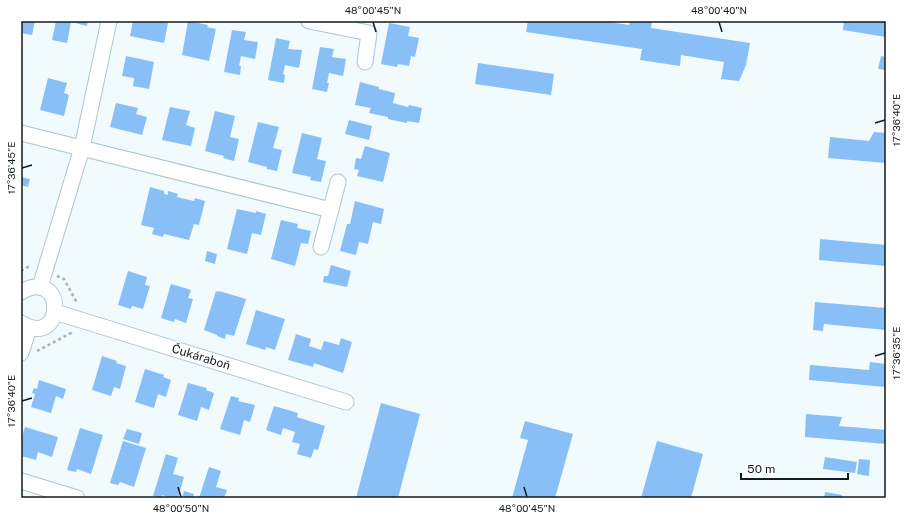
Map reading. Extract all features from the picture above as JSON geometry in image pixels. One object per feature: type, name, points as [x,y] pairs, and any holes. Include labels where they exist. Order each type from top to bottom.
[{"type":"street","points":[[40,287],[82,148],[109,21]]},
{"type":"street","points":[[309,21],[370,27],[365,62]]},
{"type":"street","points":[[21,133],[331,210]]},
{"type":"street","points":[[321,247],[338,182]]},
{"type":"street","points":[[21,292],[30,287],[40,287],[49,292],[55,301],[56,312],[52,320],[46,326],[37,328],[25,325],[21,353]]},
{"type":"street","name":"Čukáraboň","points":[[56,312],[346,402]]},
{"type":"street","points":[[21,481],[77,498]]},
{"type":"building","points":[[21,21],[35,21],[32,35],[21,33]]},
{"type":"building","points":[[56,21],[88,21],[87,26],[71,22],[67,43],[52,40]]},
{"type":"building","points":[[133,21],[159,21],[168,23],[164,43],[130,36]]},
{"type":"building","points":[[188,21],[208,25],[207,27],[216,29],[209,61],[182,55]]},
{"type":"building","points":[[528,21],[603,21],[629,25],[630,21],[652,21],[651,28],[750,43],[746,65],[739,81],[721,79],[724,62],[681,55],[680,66],[640,60],[642,49],[526,32]]},
{"type":"building","points":[[844,21],[886,21],[886,37],[843,30]]},
{"type":"building","points":[[389,23],[410,27],[408,36],[419,38],[415,57],[411,56],[409,66],[398,64],[397,67],[381,64]]},
{"type":"building","points":[[232,30],[246,32],[244,40],[258,42],[255,59],[241,56],[239,66],[241,66],[240,75],[224,72]]},
{"type":"building","points":[[276,38],[290,41],[288,49],[302,50],[299,68],[285,65],[283,74],[285,75],[284,83],[268,80]]},
{"type":"building","points":[[320,47],[334,49],[332,57],[346,59],[343,76],[329,73],[327,92],[312,89]]},
{"type":"building","points":[[126,56],[154,62],[149,89],[133,86],[134,78],[122,76]]},
{"type":"building","points":[[881,56],[886,57],[886,70],[878,69]]},
{"type":"building","points":[[478,63],[554,74],[551,95],[475,84]]},
{"type":"building","points":[[48,78],[67,83],[64,93],[69,95],[64,116],[40,110]]},
{"type":"building","points":[[360,82],[395,93],[393,103],[408,107],[409,105],[422,108],[419,123],[407,121],[407,123],[388,119],[388,117],[369,113],[371,108],[355,105]]},
{"type":"building","points":[[116,103],[138,108],[136,114],[147,117],[142,135],[110,127]]},
{"type":"building","points":[[170,107],[190,111],[186,125],[195,128],[191,146],[162,140]]},
{"type":"building","points":[[215,111],[235,116],[230,137],[239,139],[234,161],[223,158],[224,156],[205,151]]},
{"type":"building","points":[[349,120],[372,126],[369,140],[345,134]]},
{"type":"building","points":[[258,122],[279,127],[273,148],[282,150],[277,171],[248,162]]},
{"type":"building","points":[[874,132],[886,133],[886,163],[828,158],[830,137],[869,141]]},
{"type":"building","points":[[302,133],[322,138],[317,159],[326,161],[321,182],[310,180],[311,177],[292,173]]},
{"type":"building","points":[[365,146],[390,153],[383,182],[357,176],[359,170],[354,169],[356,158],[361,159]]},
{"type":"building","points":[[21,177],[30,179],[28,187],[21,185]]},
{"type":"building","points":[[150,187],[164,191],[164,194],[168,195],[168,191],[178,194],[177,197],[194,201],[195,198],[205,201],[199,225],[194,224],[189,240],[164,234],[163,237],[152,234],[154,228],[141,225]]},
{"type":"building","points":[[355,201],[384,209],[381,224],[373,222],[368,244],[359,242],[356,255],[340,251],[347,224],[350,224]]},
{"type":"building","points":[[237,209],[256,213],[256,211],[266,214],[261,235],[252,233],[247,254],[227,249]]},
{"type":"building","points":[[281,220],[298,224],[297,228],[311,231],[308,244],[301,243],[295,266],[271,259]]},
{"type":"building","points":[[820,239],[886,245],[886,266],[819,260]]},
{"type":"building","points":[[207,251],[217,254],[215,264],[205,261]]},
{"type":"building","points":[[331,265],[351,271],[347,287],[323,282],[324,276],[328,276]]},
{"type":"building","points":[[128,271],[147,277],[145,285],[150,286],[143,309],[132,306],[131,309],[118,305]]},
{"type":"building","points":[[171,284],[191,290],[188,298],[193,299],[186,323],[175,319],[174,322],[161,318]]},
{"type":"building","points":[[216,291],[246,299],[234,336],[226,334],[225,339],[204,330]]},
{"type":"building","points":[[815,302],[886,308],[886,330],[824,324],[823,331],[813,330]]},
{"type":"building","points":[[256,310],[285,319],[275,350],[266,347],[265,350],[246,344]]},
{"type":"building","points":[[296,334],[311,339],[309,346],[321,350],[324,341],[339,345],[341,338],[352,342],[343,373],[314,363],[313,367],[288,360]]},
{"type":"building","points":[[102,356],[126,366],[120,389],[114,387],[111,396],[92,390]]},
{"type":"building","points":[[870,362],[886,364],[886,387],[809,380],[810,365],[869,370]]},
{"type":"building","points":[[145,369],[164,375],[163,377],[171,380],[166,397],[158,394],[154,408],[135,402]]},
{"type":"building","points":[[39,380],[66,389],[63,399],[56,396],[51,413],[31,407],[35,394],[32,393],[34,388],[37,389]]},
{"type":"building","points":[[188,383],[207,388],[206,390],[214,393],[209,410],[201,407],[197,421],[178,415]]},
{"type":"building","points":[[231,396],[239,398],[238,401],[255,405],[250,422],[244,420],[240,435],[220,429]]},
{"type":"building","points":[[381,403],[420,414],[398,498],[356,498]]},
{"type":"building","points":[[274,406],[298,413],[297,417],[325,426],[318,450],[314,449],[311,458],[297,454],[300,444],[292,442],[295,432],[283,428],[281,435],[266,430]]},
{"type":"building","points":[[806,414],[842,417],[839,426],[886,430],[886,444],[805,437]]},
{"type":"building","points":[[525,421],[573,434],[555,498],[512,498],[528,440],[520,438]]},
{"type":"building","points":[[25,427],[58,437],[52,457],[38,452],[36,460],[21,456],[21,439]]},
{"type":"building","points":[[80,428],[103,435],[91,474],[77,469],[76,472],[67,470]]},
{"type":"building","points":[[127,429],[142,433],[139,444],[123,439]]},
{"type":"building","points":[[123,441],[146,448],[134,487],[120,482],[118,485],[110,483]]},
{"type":"building","points":[[657,441],[703,454],[691,498],[641,498]]},
{"type":"building","points":[[166,454],[178,458],[173,474],[184,477],[178,498],[162,495],[162,498],[153,496]]},
{"type":"building","points":[[825,457],[857,462],[855,473],[823,469]]},
{"type":"building","points":[[859,459],[870,460],[869,476],[857,474]]},
{"type":"building","points":[[209,467],[221,471],[216,487],[227,490],[224,498],[199,498]]},
{"type":"building","points":[[184,491],[194,494],[193,498],[182,498]]},
{"type":"building","points":[[825,492],[842,495],[842,498],[824,498]]}]
